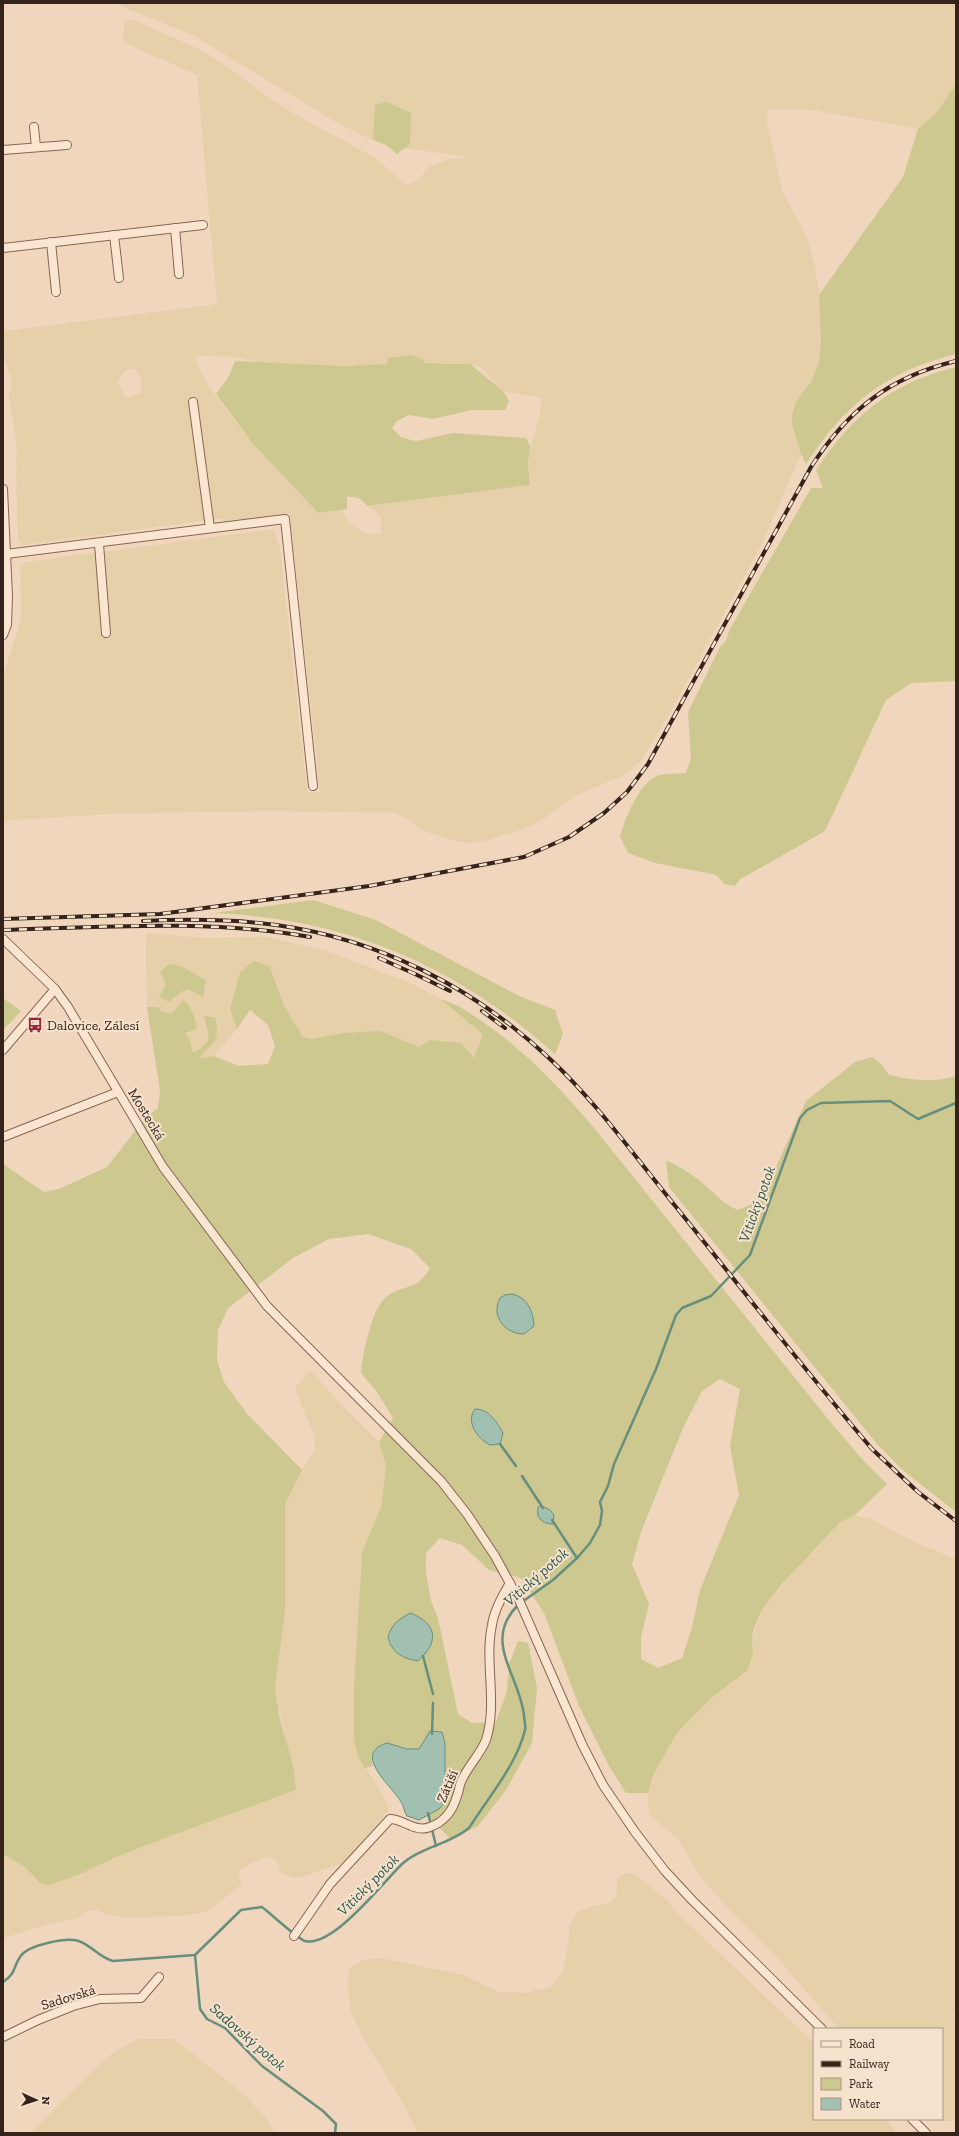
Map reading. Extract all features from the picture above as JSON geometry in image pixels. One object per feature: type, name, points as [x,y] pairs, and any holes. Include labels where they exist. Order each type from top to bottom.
[{"type":"street","points":[[34,128],[36,147]]},
{"type":"street","points":[[3,150],[68,144]]},
{"type":"street","points":[[3,248],[203,225]]},
{"type":"street","points":[[175,228],[179,274]]},
{"type":"street","points":[[114,235],[119,278]]},
{"type":"street","points":[[51,242],[56,292]]},
{"type":"street","points":[[193,402],[210,528]]},
{"type":"street","points":[[3,489],[7,625],[3,635]]},
{"type":"street","points":[[6,554],[99,544],[285,519],[313,786]]},
{"type":"street","points":[[99,544],[106,633]]},
{"type":"street","name":"Mostecká","points":[[3,939],[55,990],[68,1007],[163,1167],[267,1306],[440,1481],[467,1514],[495,1556],[510,1583],[582,1744],[603,1785],[635,1832],[665,1871],[692,1900],[821,2028]]},
{"type":"street","points":[[3,1050],[55,990]]},
{"type":"street","points":[[3,1137],[118,1092]]},
{"type":"street","name":"Zátiší","points":[[295,1934],[330,1884],[390,1819],[398,1819],[410,1826],[429,1828],[447,1816],[452,1809],[460,1783],[486,1740],[490,1714],[492,1625],[498,1604],[510,1583]]},
{"type":"street","name":"Sadovská","points":[[3,2038],[38,2020],[73,2006],[100,1999],[141,1998],[159,1977]]},
{"type":"street","points":[[913,2120],[926,2133]]},
{"type":"shaded area","points":[[117,3],[956,3],[956,84],[937,112],[918,129],[813,110],[775,109],[768,111],[766,118],[783,193],[806,235],[815,266],[819,295],[821,343],[818,365],[811,380],[793,408],[792,425],[801,454],[762,544],[672,709],[641,761],[622,776],[575,796],[542,820],[521,830],[488,840],[469,843],[451,840],[421,830],[406,818],[393,813],[270,811],[104,814],[3,821],[3,676],[18,630],[21,611],[20,565],[26,562],[274,529],[280,549],[307,792],[320,792],[290,513],[224,522],[223,518],[23,545],[18,540],[16,475],[17,447],[9,398],[12,381],[3,352],[3,331],[217,304],[197,75],[127,44],[122,40],[125,22],[131,19],[201,50],[228,67],[269,98],[305,120],[374,157],[406,185],[418,180],[430,166],[449,159],[469,157],[397,147],[376,142],[339,124],[193,35],[128,9]],"holes":[[[198,356],[234,357],[260,363],[342,366],[455,363],[480,366],[503,391],[541,398],[540,414],[528,455],[530,485],[369,506],[381,517],[381,533],[371,534],[363,532],[348,522],[342,510],[318,513],[285,479],[253,444],[206,382],[197,363],[196,358]],[[128,369],[135,369],[141,378],[141,393],[125,398],[118,383],[122,374]]]},
{"type":"shaded area","points":[[146,933],[204,938],[267,937],[327,951],[415,985],[440,999],[483,1034],[474,1058],[419,1047],[380,1031],[342,1033],[313,1039],[303,1037],[284,1006],[270,967],[240,972],[230,1009],[237,1029],[214,1056],[198,1058],[218,1030],[206,1025],[210,1032],[205,1046],[193,1054],[190,1040],[184,1033],[197,1029],[192,1009],[184,1001],[171,1014],[163,1012],[157,1007],[147,1007]],"holes":[[[206,980],[197,994],[188,989],[181,992],[169,1002],[160,997],[166,985]]]},
{"type":"shaded area","points":[[310,1370],[379,1442],[386,1466],[381,1507],[362,1552],[360,1574],[357,1754],[383,1795],[389,1810],[343,1863],[298,1878],[289,1877],[279,1871],[277,1861],[270,1857],[262,1858],[240,1869],[238,1875],[242,1884],[207,1912],[178,1916],[131,1918],[108,1915],[97,1910],[87,1911],[76,1919],[53,1923],[3,1938],[3,1854],[26,1868],[41,1884],[83,1873],[116,1857],[296,1790],[275,1688],[285,1611],[285,1504],[302,1470],[315,1450],[314,1436],[295,1388]]},
{"type":"shaded area","points":[[854,1516],[869,1518],[910,1540],[956,1559],[956,2006],[954,2016],[956,2019],[956,2121],[938,2120],[943,2120],[943,2028],[838,2028],[771,1951],[734,1915],[700,1876],[679,1840],[650,1815],[648,1793],[653,1775],[677,1733],[711,1698],[748,1670],[753,1654],[752,1638],[762,1610],[805,1558],[840,1522]]},
{"type":"shaded area","points":[[625,1873],[635,1874],[669,1902],[673,1909],[813,2042],[813,2120],[888,2120],[896,2133],[418,2133],[397,2092],[368,2047],[351,2012],[347,1984],[350,1968],[363,1960],[381,1958],[463,1975],[499,1992],[526,1993],[550,1987],[562,1973],[568,1945],[569,1926],[577,1912],[592,1906],[607,1904],[616,1896],[617,1879]]},
{"type":"shaded area","points":[[138,2039],[173,2039],[178,2042],[250,2099],[266,2118],[275,2133],[30,2133],[93,2070],[114,2052]]},
{"type":"green space","points":[[956,84],[956,354],[931,361],[908,370],[869,393],[852,407],[836,424],[806,464],[801,454],[792,425],[792,414],[796,402],[811,381],[818,365],[821,343],[819,295],[903,177],[918,129],[937,112]]},
{"type":"green space","points":[[387,102],[411,113],[410,144],[397,154],[386,145],[373,139],[375,105]]},
{"type":"green space","points":[[412,355],[424,360],[424,363],[470,364],[503,391],[509,401],[505,410],[472,410],[433,419],[409,415],[397,421],[392,428],[402,438],[416,441],[453,433],[526,438],[530,446],[528,463],[530,485],[367,506],[359,498],[347,497],[347,509],[318,513],[253,444],[216,394],[229,376],[235,361],[342,366],[387,364],[388,358]]},
{"type":"green space","points":[[956,367],[956,681],[911,683],[886,700],[825,831],[739,880],[735,886],[724,884],[718,876],[713,874],[655,863],[628,853],[620,836],[634,801],[646,784],[652,779],[663,774],[686,773],[691,759],[688,712],[720,647],[726,641],[730,629],[811,488],[823,488],[816,470],[844,433],[859,417],[876,404],[893,392],[912,382]]},
{"type":"green space","points":[[313,900],[376,920],[517,995],[555,1010],[563,1034],[555,1054],[518,1023],[479,996],[439,972],[397,952],[354,937],[309,925],[262,917],[213,913]]},
{"type":"green space","points":[[254,961],[270,967],[284,1006],[303,1037],[313,1039],[342,1033],[380,1031],[419,1047],[430,1040],[461,1043],[474,1058],[483,1034],[440,999],[466,1010],[496,1031],[539,1068],[590,1123],[832,1424],[862,1459],[887,1484],[854,1516],[840,1522],[782,1584],[762,1610],[754,1628],[752,1638],[753,1654],[748,1670],[711,1698],[677,1733],[653,1775],[648,1793],[626,1793],[609,1766],[579,1706],[544,1613],[521,1578],[489,1570],[462,1545],[440,1538],[426,1553],[426,1573],[431,1601],[438,1618],[458,1714],[472,1723],[496,1722],[507,1691],[509,1664],[518,1641],[528,1643],[537,1688],[532,1743],[506,1790],[478,1826],[451,1839],[427,1816],[439,1809],[446,1801],[448,1793],[445,1784],[445,1743],[423,1741],[421,1747],[416,1751],[387,1743],[372,1763],[373,1766],[365,1768],[357,1754],[354,1738],[354,1687],[362,1552],[381,1507],[386,1466],[379,1442],[393,1418],[377,1392],[361,1373],[362,1365],[371,1323],[383,1300],[396,1291],[419,1282],[430,1268],[411,1249],[368,1234],[329,1239],[293,1258],[228,1308],[218,1330],[217,1360],[224,1382],[248,1415],[302,1470],[285,1504],[285,1611],[275,1688],[280,1720],[293,1765],[296,1790],[116,1857],[83,1873],[48,1885],[41,1884],[26,1868],[3,1854],[3,1164],[44,1192],[59,1189],[107,1167],[145,1118],[158,1108],[160,1091],[147,1007],[157,1007],[163,1012],[171,1014],[184,1000],[187,1003],[192,1010],[197,1029],[185,1033],[190,1040],[193,1053],[207,1042],[208,1034],[204,1016],[215,1017],[217,1025],[216,1036],[212,1044],[199,1058],[214,1056],[239,1066],[268,1064],[275,1046],[268,1025],[250,1010],[237,1029],[230,1009],[240,972]],"holes":[[[720,1379],[740,1389],[730,1446],[739,1495],[700,1590],[692,1627],[682,1658],[658,1668],[641,1659],[641,1636],[649,1604],[632,1564],[641,1532],[683,1428],[702,1391]]]},
{"type":"green space","points":[[169,964],[181,966],[206,980],[203,997],[188,989],[181,992],[169,1002],[159,997],[166,985],[160,972]]},
{"type":"green space","points":[[3,998],[21,1011],[3,1030]]},
{"type":"green space","points":[[872,1057],[882,1065],[889,1075],[922,1080],[938,1080],[956,1076],[956,1512],[905,1472],[877,1444],[669,1187],[666,1160],[682,1168],[724,1202],[738,1210],[750,1205],[766,1189],[806,1101],[855,1062]]},
{"type":"water","points":[[512,1294],[526,1302],[531,1310],[534,1326],[524,1334],[511,1331],[506,1328],[498,1318],[497,1305],[500,1298],[505,1295]]},
{"type":"water","points":[[475,1409],[484,1411],[495,1421],[503,1433],[500,1444],[490,1445],[481,1439],[474,1430],[471,1419]]},
{"type":"water","points":[[542,1506],[550,1510],[554,1515],[553,1524],[543,1522],[539,1517],[538,1507]]},
{"type":"water","points":[[411,1613],[420,1618],[431,1628],[432,1634],[430,1647],[418,1661],[398,1654],[392,1647],[388,1637],[396,1622],[402,1617]]},
{"type":"water","points":[[430,1731],[442,1732],[445,1743],[445,1784],[448,1793],[446,1801],[439,1809],[419,1820],[407,1816],[401,1802],[377,1771],[373,1762],[373,1755],[377,1748],[387,1743],[407,1749],[419,1749]]},
{"type":"waterway","name":"Vitický potok","points":[[522,1602],[553,1580],[577,1558],[590,1543],[600,1525],[602,1511],[600,1502],[608,1486],[614,1464],[656,1369],[676,1315],[682,1308],[711,1296],[750,1255],[800,1118],[807,1110],[821,1103],[890,1101],[918,1119],[956,1103]]},
{"type":"waterway","points":[[500,1444],[516,1466]]},
{"type":"waterway","points":[[522,1476],[543,1508]]},
{"type":"waterway","points":[[552,1520],[577,1558]]},
{"type":"waterway","name":"Vitický potok","points":[[3,1982],[12,1973],[20,1957],[24,1953],[39,1945],[58,1941],[75,1940],[81,1942],[108,1960],[113,1961],[195,1955],[241,1910],[262,1907],[290,1931],[305,1941],[316,1941],[329,1935],[356,1913],[400,1866],[416,1854],[461,1834],[469,1828],[509,1768],[521,1743],[525,1728],[521,1700],[503,1645],[503,1632],[508,1618],[518,1605]]},
{"type":"waterway","points":[[423,1656],[433,1694]]},
{"type":"waterway","points":[[432,1734],[433,1703]]},
{"type":"waterway","points":[[428,1813],[436,1846]]},
{"type":"waterway","name":"Sadovský potok","points":[[195,1955],[200,2009],[207,2019],[225,2028],[262,2066],[323,2111],[336,2124],[335,2133]]},
{"type":"railway","points":[[3,919],[160,914],[369,886],[524,857],[569,837],[604,813],[627,792],[648,764],[811,467],[825,447],[855,413],[890,387],[910,376],[956,361]]},
{"type":"railway","points":[[143,921],[193,920],[243,922],[276,925],[314,932],[352,942],[388,955],[424,971],[458,989],[490,1010],[521,1033],[550,1059],[597,1108],[872,1449],[918,1492],[956,1521]]},
{"type":"railway","points":[[3,930],[118,926],[195,926],[272,931],[310,937]]},
{"type":"railway","points":[[379,958],[450,991]]},
{"type":"railway","points":[[482,1011],[505,1028]]},
{"type":"place","name":"Dalovice, Zálesí","points":[[35,1025]]}]
